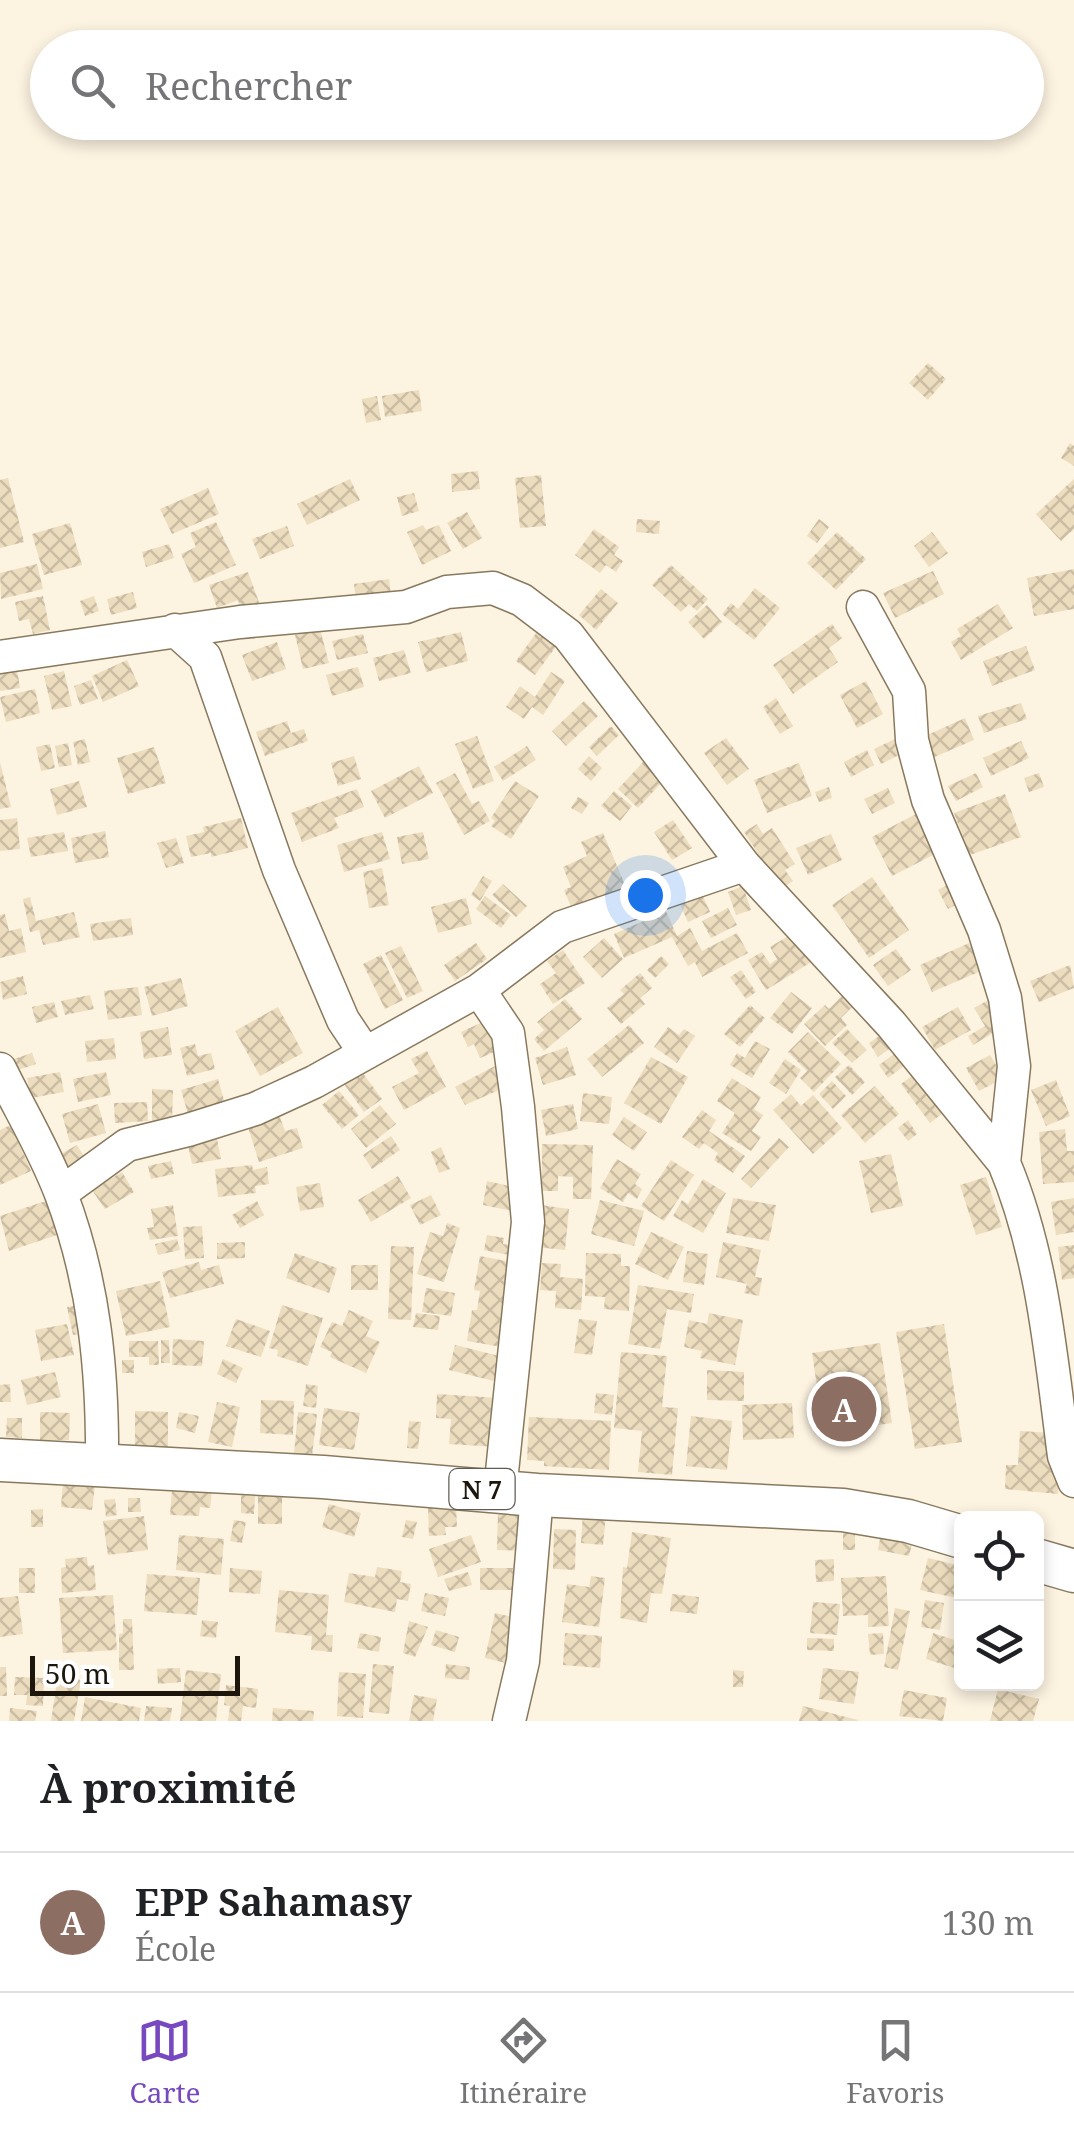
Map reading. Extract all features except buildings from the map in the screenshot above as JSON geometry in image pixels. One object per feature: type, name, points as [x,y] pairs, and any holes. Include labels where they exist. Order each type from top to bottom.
[{"type":"main road","name":"N 7","points":[[0,1460],[843,1510],[908,1521],[954,1535]]},
{"type":"main road","points":[[1044,1562],[1074,1571]]},
{"type":"street","points":[[0,657],[175,630],[406,607],[447,592],[493,588],[522,600],[568,635],[744,866],[891,1024],[1004,1163],[1016,1190],[1040,1281],[1064,1456],[1074,1480]]},
{"type":"street","points":[[862,608],[909,691],[912,740],[928,800],[984,930],[1005,998],[1014,1066],[1004,1163]]},
{"type":"street","points":[[175,630],[205,657],[279,870],[343,1020],[364,1053]]},
{"type":"street","points":[[61,1193],[128,1145],[255,1108],[314,1082],[479,990],[562,927],[744,866]]},
{"type":"street","points":[[479,990],[508,1033],[528,1222],[519,1493],[524,1660],[510,1721]]},
{"type":"street","points":[[0,1069],[61,1193],[90,1294],[103,1390],[102,1467]]},
{"type":"place","name":"EPP Sahamasy","points":[[844,1409]]}]
